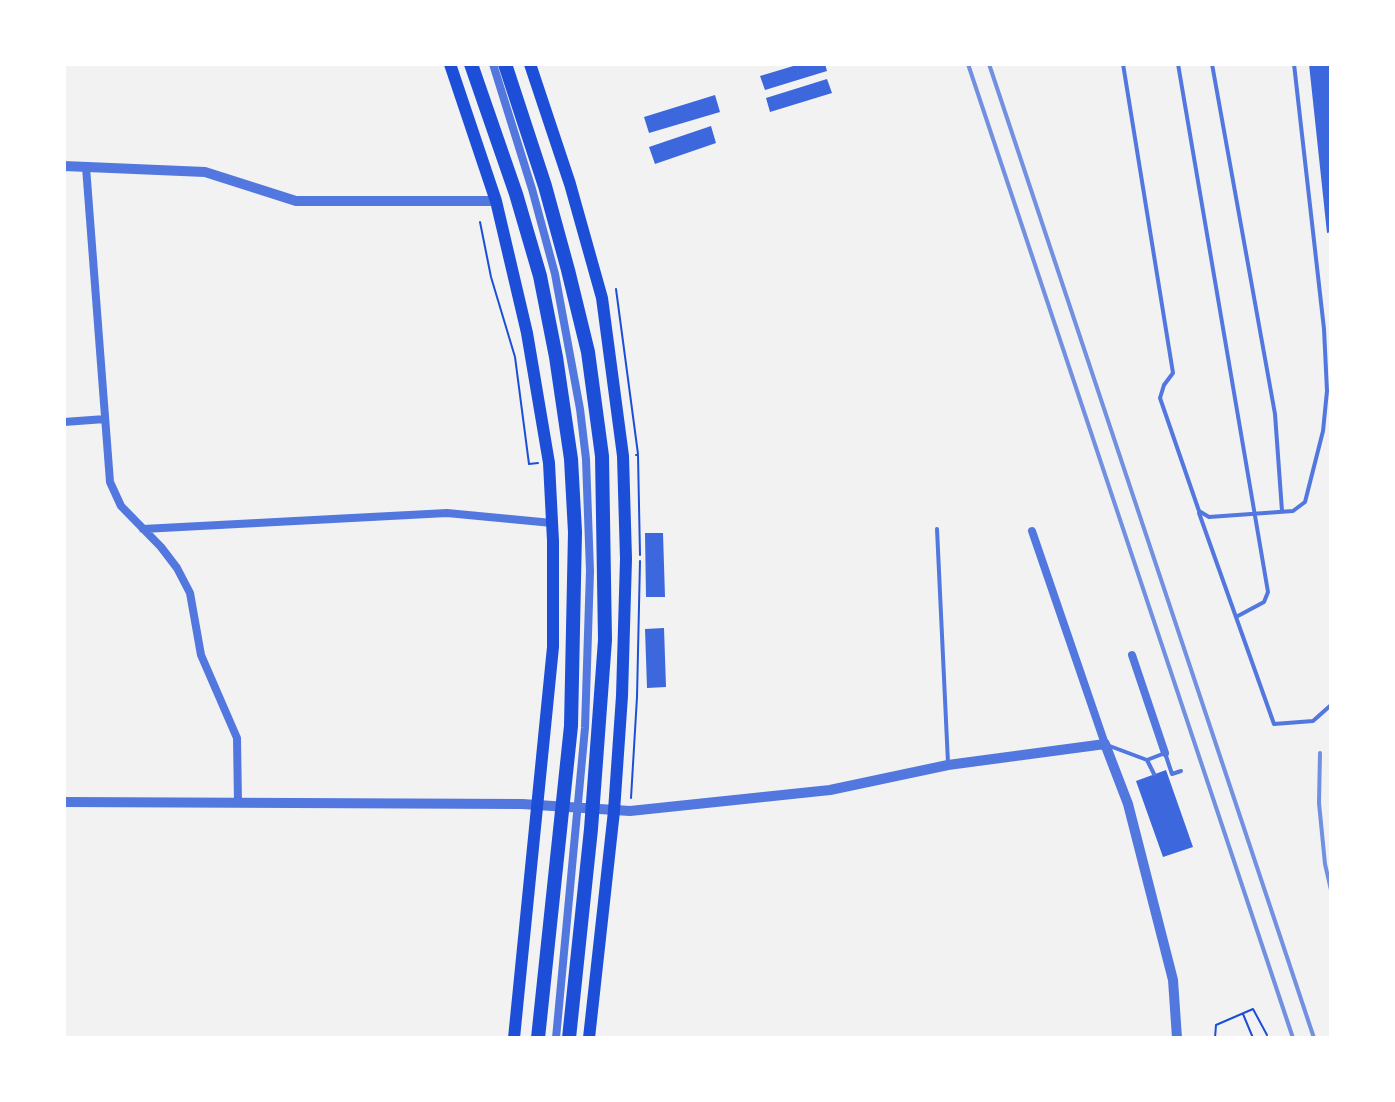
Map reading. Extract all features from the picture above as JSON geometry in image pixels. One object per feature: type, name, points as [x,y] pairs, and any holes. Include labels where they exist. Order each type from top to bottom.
[{"type":"highway","points":[[471,64],[516,194],[540,276],[571,459],[575,532],[571,726],[538,1038]]},
{"type":"highway","points":[[505,64],[545,186],[588,352],[602,456],[605,655],[569,1038]]},
{"type":"main road","points":[[450,64],[496,201],[527,333],[549,463],[553,647],[514,1038]]},
{"type":"main road","points":[[530,64],[570,184],[602,298],[623,456],[626,559],[623,681],[614,811],[589,1038]]},
{"type":"street","points":[[493,64],[555,274],[585,447],[590,571],[589,648],[578,808],[556,1038]]},
{"type":"street","points":[[64,166],[205,172],[296,201],[496,201]]},
{"type":"street","points":[[86,167],[110,482],[121,506],[177,568],[190,593],[201,655],[237,738],[238,803]]},
{"type":"street","points":[[64,422],[105,419]]},
{"type":"street","points":[[143,529],[447,513],[552,523]]},
{"type":"street","points":[[1032,531],[1128,804],[1173,980],[1177,1038]]},
{"type":"street","points":[[1132,655],[1165,753]]},
{"type":"street","points":[[64,802],[539,804],[614,811],[647,810],[830,790],[948,765],[1105,744]]},
{"type":"lane","points":[[1123,64],[1173,373],[1164,385],[1160,398],[1274,724],[1313,721],[1331,705]]},
{"type":"lane","points":[[1178,64],[1268,592],[1264,602],[1236,617]]},
{"type":"lane","points":[[1212,64],[1275,414],[1282,511]]},
{"type":"lane","points":[[1199,511],[1209,517],[1293,511],[1305,502],[1323,431],[1327,391],[1324,329],[1294,64]]},
{"type":"lane","points":[[937,529],[948,765]]},
{"type":"lane","points":[[1331,608],[1331,639]]},
{"type":"lane","points":[[1105,744],[1147,760],[1165,753],[1172,774],[1181,771]]},
{"type":"lane","points":[[1147,760],[1154,774]]},
{"type":"path","points":[[616,289],[638,455]]},
{"type":"path","points":[[1215,1038],[1216,1025],[1253,1009],[1267,1035]]},
{"type":"path","points":[[1243,1014],[1253,1038]]},
{"type":"building","points":[[800,64],[825,64],[827,71],[765,90],[760,76]]},
{"type":"building","points":[[1309,64],[1331,64],[1331,232],[1327,233]]},
{"type":"building","points":[[827,79],[832,93],[770,112],[766,98]]},
{"type":"building","points":[[715,95],[720,112],[649,133],[644,117]]},
{"type":"building","points":[[711,126],[716,143],[655,164],[649,147]]},
{"type":"building","points":[[645,533],[663,533],[665,597],[646,597]]},
{"type":"building","points":[[664,628],[666,687],[647,688],[645,629]]},
{"type":"building","points":[[1166,770],[1193,847],[1163,857],[1136,781]]},
{"type":"railway","points":[[968,64],[1293,1038]]},
{"type":"railway","points":[[989,64],[1314,1038]]},
{"type":"railway","points":[[1320,753],[1319,803],[1331,890]]}]
